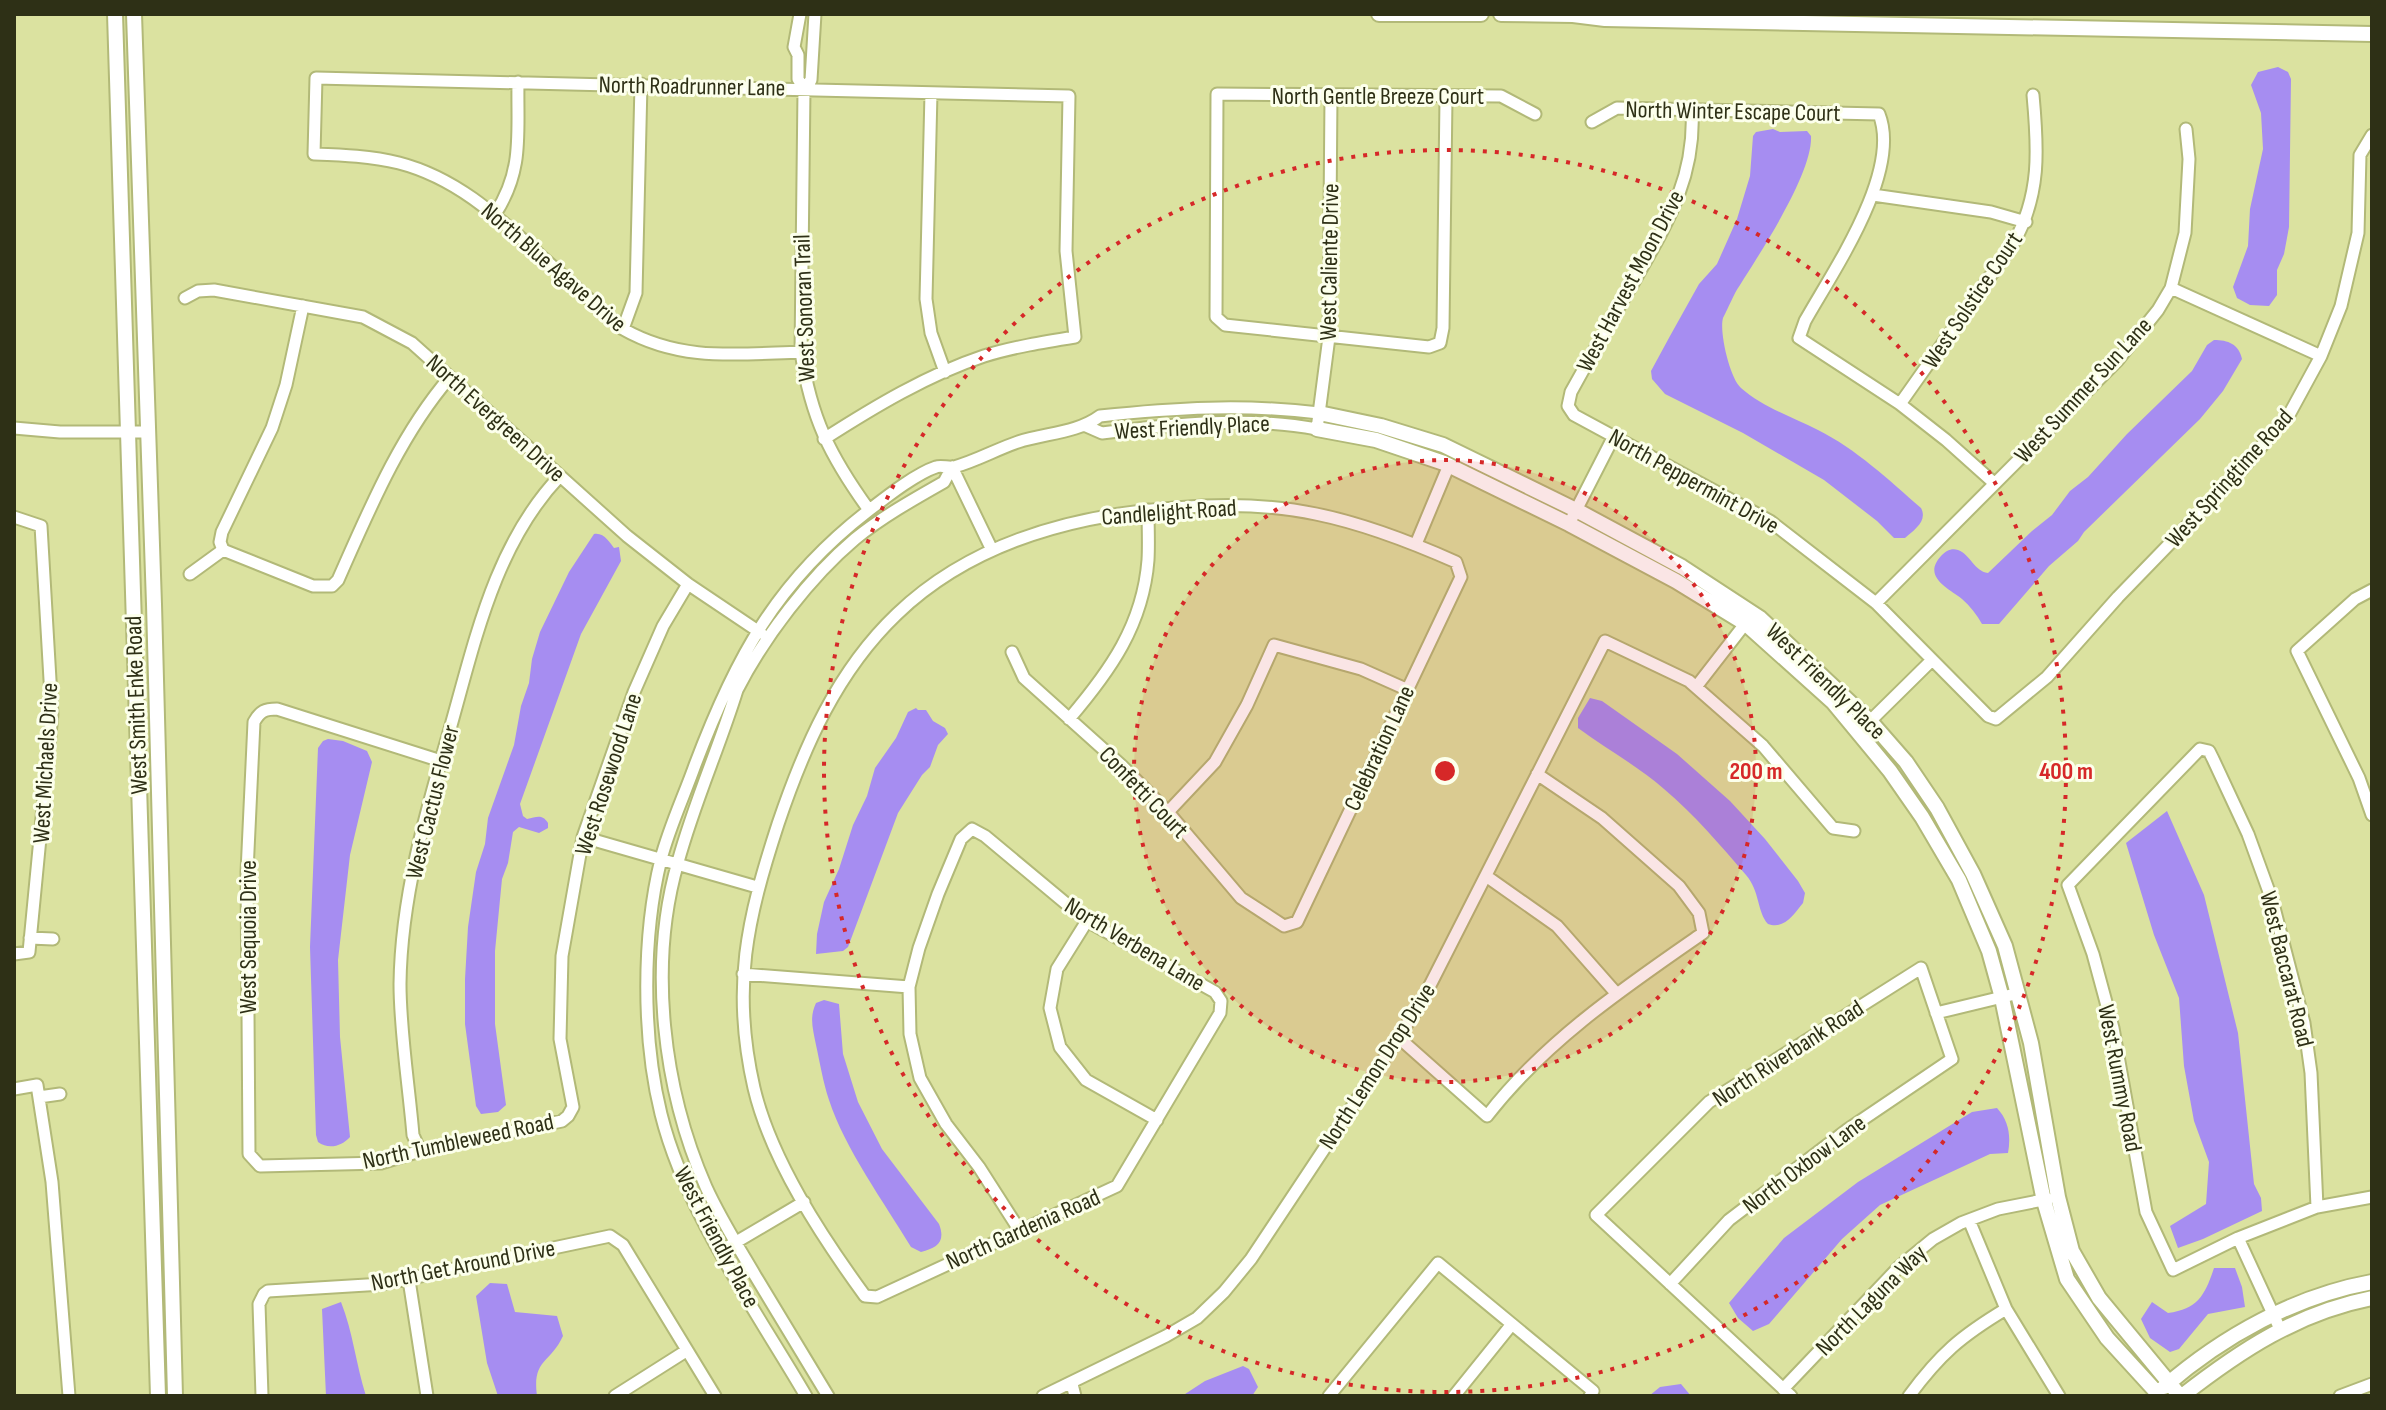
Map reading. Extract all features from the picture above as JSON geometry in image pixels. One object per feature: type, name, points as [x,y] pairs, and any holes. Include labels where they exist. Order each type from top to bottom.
[{"type":"street","name":"West Smith Enke Road","points":[[115,14],[158,1396]]},
{"type":"street","name":"West Smith Enke Road","points":[[134,14],[154,604],[175,1396]]},
{"type":"street","name":"West Sonoran Trail","points":[[800,14],[794,47],[798,55],[798,79],[804,89],[801,352],[807,393],[824,439],[840,471],[869,510]]},
{"type":"street","name":"West Sonoran Trail","points":[[804,89],[811,80],[815,14]]},
{"type":"street","points":[[1379,14],[1481,14]]},
{"type":"street","points":[[1501,14],[1574,15],[1605,19],[2372,34]]},
{"type":"street","name":"North Roadrunner Lane","points":[[314,154],[316,78],[1069,96],[1066,251],[1075,337],[983,357],[945,372]]},
{"type":"street","points":[[495,214],[515,175],[518,82]]},
{"type":"street","points":[[623,329],[636,293],[641,84]]},
{"type":"street","points":[[824,439],[868,411],[945,372],[931,333],[926,299],[931,93]]},
{"type":"street","name":"North Gentle Breeze Court","points":[[1329,337],[1225,325],[1216,317],[1217,94],[1501,96],[1535,114]]},
{"type":"street","name":"West Caliente Drive","points":[[1317,429],[1329,337],[1331,95]]},
{"type":"street","name":"West Solstice Court","points":[[1900,404],[2026,222],[2037,166],[2033,95]]},
{"type":"street","points":[[1329,337],[1429,347],[1440,343],[1443,328],[1446,98]]},
{"type":"street","name":"North Winter Escape Court","points":[[1592,122],[1617,108],[1879,114],[1883,127],[1882,161],[1873,195]]},
{"type":"street","name":"West Harvest Moon Drive","points":[[1568,406],[1571,392],[1675,208],[1688,172],[1694,134],[1692,108]]},
{"type":"street","name":"West Summer Sun Lane","points":[[1876,603],[2117,361],[2158,310],[2171,288],[2185,233],[2189,159],[2186,129]]},
{"type":"street","name":"West Springtime Road","points":[[1996,719],[2047,677],[2118,597],[2242,469],[2290,413],[2321,356],[2345,292],[2358,233],[2360,155],[2372,135]]},
{"type":"street","name":"North Blue Agave Drive","points":[[314,154],[360,156],[399,163],[433,174],[467,192],[623,329],[646,343],[686,353],[801,352]]},
{"type":"street","points":[[1994,483],[1900,404],[1799,338],[1805,321],[1873,195],[1991,212],[2026,222]]},
{"type":"street","points":[[2171,288],[2321,356]]},
{"type":"street","name":"North Evergreen Drive","points":[[185,298],[198,291],[214,290],[363,317],[387,327],[412,343],[627,536],[688,584],[768,638]]},
{"type":"street","points":[[303,306],[286,385],[272,428],[222,532],[220,542],[223,550],[313,586],[332,586],[338,580],[388,473],[427,404],[450,377]]},
{"type":"street","name":"West Friendly Place","points":[[806,1396],[690,1194],[674,1157],[661,1113],[652,1065],[647,1014],[648,958],[661,859],[721,698],[775,604],[815,557],[869,510],[937,466],[952,467],[1019,442],[1086,426],[1100,416],[1216,406],[1319,413],[1381,426],[1443,445],[1578,511],[1682,567],[1749,618],[1871,722],[1906,762],[1945,821],[2005,946],[2031,1043],[2058,1250],[2073,1289],[2107,1338],[2157,1395]]},
{"type":"street","name":"North Peppermint Drive","points":[[1568,406],[1574,415],[1760,515],[1876,603],[1988,716],[1996,719]]},
{"type":"street","name":"West Friendly Place","points":[[1086,426],[1102,433],[1252,421],[1283,422],[1376,440],[1449,465],[1749,618],[1859,732],[1922,817],[1959,880],[1989,951],[2051,1199],[2072,1251],[2099,1298],[2181,1396]]},
{"type":"street","points":[[14,428],[127,434],[146,432]]},
{"type":"street","points":[[1569,524],[1614,436]]},
{"type":"street","points":[[1416,544],[1449,465]]},
{"type":"street","points":[[952,467],[992,550]]},
{"type":"street","name":"West Friendly Place","points":[[828,1396],[736,1243],[707,1190],[686,1137],[671,1074],[665,1030],[662,959],[677,863],[737,690],[768,638],[816,576],[878,522],[944,482],[952,467]]},
{"type":"street","name":"West Cactus Flower","points":[[420,1151],[413,1135],[400,986],[404,923],[413,872],[484,608],[518,533],[544,493],[560,476]]},
{"type":"street","name":"Candlelight Road","points":[[865,1296],[804,1202],[775,1148],[755,1092],[743,1029],[747,931],[757,887],[794,776],[823,712],[852,666],[897,614],[951,572],[992,550],[1041,530],[1094,516],[1213,505],[1268,506],[1363,525],[1456,562]]},
{"type":"street","points":[[1069,719],[1107,675],[1127,637],[1138,607],[1148,561],[1148,510]]},
{"type":"street","name":"West Michaels Drive","points":[[14,517],[41,526],[52,714],[29,952],[14,954]]},
{"type":"street","points":[[190,574],[223,550]]},
{"type":"street","name":"Celebration Lane","points":[[1284,926],[1297,922],[1461,577],[1456,562]]},
{"type":"street","name":"West Rosewood Lane","points":[[568,1116],[573,1107],[560,1039],[562,956],[583,837],[634,692],[663,626],[688,584]]},
{"type":"street","points":[[2372,590],[2355,599],[2297,651],[2359,778],[2372,815]]},
{"type":"street","points":[[1749,618],[1696,687],[1763,746],[1833,828],[1854,831]]},
{"type":"street","name":"North Lemon Drop Drive","points":[[1043,1396],[1073,1390],[1197,1318],[1251,1259],[1421,1003],[1605,641],[1696,687]]},
{"type":"street","points":[[1168,812],[1215,762],[1247,705],[1274,645],[1361,669],[1406,689]]},
{"type":"street","name":"Confetti Court","points":[[1012,652],[1024,678],[1168,812],[1241,898],[1284,926]]},
{"type":"street","points":[[1859,732],[1932,660]]},
{"type":"street","name":"West Sequoia Drive","points":[[254,1160],[249,1154],[247,872],[254,722],[259,713],[277,709],[441,761]]},
{"type":"street","name":"West Baccarat Road","points":[[2068,885],[2200,749],[2209,751],[2248,834],[2272,900],[2304,1023],[2311,1073],[2317,1207]]},
{"type":"street","points":[[1398,1037],[1487,1116],[1510,1087],[1616,993],[1703,933],[1699,913],[1679,886],[1602,818],[1537,774]]},
{"type":"street","name":"North Verbena Lane","points":[[909,987],[938,894],[961,839],[972,829],[985,836],[1087,921],[1215,992],[1221,1001]]},
{"type":"street","points":[[583,837],[757,887]]},
{"type":"street","points":[[1486,876],[1557,926],[1616,993]]},
{"type":"street","name":"West Rummy Road","points":[[2068,885],[2093,954],[2113,1028],[2146,1212],[2173,1270],[2238,1238]]},
{"type":"street","points":[[1087,921],[1057,969],[1050,1008],[1060,1047],[1086,1080],[1157,1120]]},
{"type":"street","points":[[30,938],[53,939]]},
{"type":"street","name":"North Riverbank Road","points":[[1670,1284],[1596,1215],[1709,1102],[1921,968],[1936,1013]]},
{"type":"street","points":[[743,974],[909,987],[910,1034],[920,1078],[946,1124],[979,1167],[1020,1231]]},
{"type":"street","points":[[1936,1013],[2019,993]]},
{"type":"street","name":"North Gardenia Road","points":[[865,1296],[877,1297],[1117,1186],[1220,1013],[1221,1001]]},
{"type":"street","name":"North Oxbow Lane","points":[[1670,1284],[1729,1220],[1847,1130],[1952,1059],[1936,1013]]},
{"type":"street","points":[[14,1089],[60,1094]]},
{"type":"street","points":[[38,1091],[52,1182],[69,1396]]},
{"type":"street","name":"North Tumbleweed Road","points":[[254,1160],[260,1166],[269,1168],[381,1163],[420,1151],[562,1121],[568,1116]]},
{"type":"street","points":[[2280,1329],[2238,1238],[2317,1207],[2372,1197]]},
{"type":"street","name":"North Laguna Way","points":[[1787,1393],[1899,1267],[1933,1239],[1998,1209],[2051,1199]]},
{"type":"street","points":[[721,1251],[804,1202]]},
{"type":"street","points":[[1969,1220],[2006,1309],[2059,1396]]},
{"type":"street","name":"North Get Around Drive","points":[[262,1396],[259,1304],[264,1294],[274,1289],[371,1285],[409,1280],[606,1236],[615,1237],[623,1245],[686,1351]]},
{"type":"street","points":[[1329,1396],[1438,1263],[1591,1393]]},
{"type":"street","points":[[409,1280],[427,1396]]},
{"type":"street","points":[[2157,1395],[2212,1350],[2274,1313],[2321,1295],[2372,1282]]},
{"type":"street","points":[[1670,1284],[1787,1393]]},
{"type":"street","points":[[2181,1396],[2223,1364],[2280,1329],[2372,1298]]},
{"type":"street","points":[[1909,1396],[1953,1344],[2006,1309]]},
{"type":"street","points":[[1454,1396],[1512,1324]]},
{"type":"street","points":[[615,1396],[686,1351],[715,1396]]},
{"type":"street","points":[[2340,1396],[2372,1384]]},
{"type":"shaded area","points":[[2278,67],[2288,72],[2291,79],[2289,227],[2284,254],[2277,270],[2277,295],[2269,306],[2250,305],[2237,298],[2233,287],[2248,246],[2250,209],[2263,149],[2261,113],[2251,85],[2258,72]]},
{"type":"shaded area","points":[[1773,129],[1780,132],[1807,131],[1811,136],[1809,152],[1795,191],[1723,318],[1729,366],[1737,383],[1749,395],[1846,446],[1921,508],[1921,521],[1905,538],[1894,538],[1824,480],[1743,433],[1665,394],[1652,379],[1651,371],[1699,284],[1717,264],[1737,219],[1750,176],[1753,136],[1756,132]]},
{"type":"shaded area","points":[[2214,340],[2232,344],[2242,359],[2223,391],[2200,419],[2049,566],[1999,624],[1982,624],[1962,599],[1939,581],[1934,570],[1941,556],[1949,550],[1958,550],[1988,573],[2052,515],[2070,491],[2088,477],[2192,371],[2207,345]]},
{"type":"shaded area","points":[[594,534],[604,536],[614,548],[619,547],[621,561],[581,634],[520,804],[523,816],[527,819],[544,818],[548,828],[539,833],[519,827],[513,832],[502,879],[495,951],[495,1024],[506,1105],[498,1112],[481,1114],[476,1106],[465,1024],[468,927],[476,872],[485,844],[488,818],[514,745],[540,632],[569,572]]},
{"type":"shaded area","points":[[1590,698],[1602,701],[1677,754],[1730,801],[1765,839],[1805,893],[1803,903],[1788,920],[1779,925],[1768,924],[1751,881],[1697,820],[1654,781],[1578,728],[1578,718]]},
{"type":"shaded area","points":[[916,708],[926,710],[948,734],[938,745],[930,767],[898,813],[848,947],[843,951],[816,954],[824,902],[867,796],[875,768],[896,738],[908,712]]},
{"type":"shaded area","points":[[328,739],[343,741],[367,751],[372,762],[350,855],[338,960],[340,1037],[350,1137],[339,1145],[331,1146],[318,1142],[316,1135],[310,947],[318,748]]},
{"type":"shaded area","points":[[2167,811],[2204,895],[2238,1033],[2254,1184],[2261,1198],[2262,1211],[2178,1248],[2170,1226],[2206,1204],[2209,1162],[2194,1121],[2184,1066],[2179,998],[2154,935],[2126,843]]},
{"type":"shaded area","points":[[824,1000],[839,1004],[843,1054],[858,1102],[882,1149],[939,1224],[941,1240],[932,1248],[921,1252],[911,1247],[836,1119],[825,1086],[812,1024],[816,1003]]},
{"type":"shaded area","points":[[1997,1108],[2008,1129],[2008,1153],[1990,1154],[1880,1205],[1842,1239],[1769,1324],[1753,1331],[1738,1318],[1729,1303],[1784,1238],[1858,1182],[1972,1112]]},
{"type":"shaded area","points":[[2214,1268],[2235,1268],[2245,1307],[2208,1314],[2179,1349],[2170,1352],[2150,1338],[2141,1319],[2152,1302],[2168,1313],[2187,1308],[2199,1299]]},
{"type":"shaded area","points":[[490,1283],[507,1284],[515,1312],[557,1316],[563,1336],[540,1368],[537,1396],[498,1396],[487,1363],[476,1296]]},
{"type":"shaded area","points":[[341,1302],[366,1396],[326,1396],[322,1309]]},
{"type":"shaded area","points":[[1243,1366],[1249,1369],[1258,1387],[1252,1396],[1182,1396],[1205,1381]]},
{"type":"shaded area","points":[[1681,1384],[1691,1396],[1649,1396],[1660,1387]]}]
